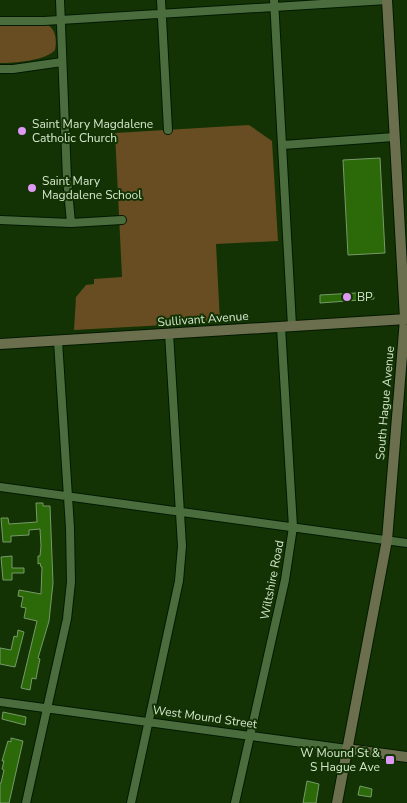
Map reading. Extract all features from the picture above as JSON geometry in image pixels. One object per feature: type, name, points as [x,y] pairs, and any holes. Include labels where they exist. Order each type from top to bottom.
[{"type":"main road","name":"South Hague Avenue","points":[[337,803],[387,540],[406,319],[387,0]]},
{"type":"main road","name":"Sullivant Avenue","points":[[0,344],[406,319]]},
{"type":"main road","name":"West Mound Street","points":[[347,749],[407,757]]},
{"type":"street","points":[[60,0],[67,179],[71,223]]},
{"type":"street","points":[[162,0],[168,130]]},
{"type":"street","points":[[0,21],[61,20],[162,14],[274,4],[387,0]]},
{"type":"street","points":[[274,4],[292,326]]},
{"type":"street","points":[[0,68],[14,69],[62,62]]},
{"type":"street","points":[[283,145],[394,137]]},
{"type":"street","points":[[0,220],[71,223],[122,220]]},
{"type":"street","name":"Wiltshire Road","points":[[235,803],[285,580],[292,527],[280,327]]},
{"type":"street","points":[[131,803],[179,581],[182,546],[169,333]]},
{"type":"street","points":[[26,803],[70,600],[71,582],[58,341]]},
{"type":"street","points":[[0,487],[407,543]]},
{"type":"street","name":"West Mound Street","points":[[0,702],[347,749]]},
{"type":"shaded area","points":[[0,24],[48,25],[53,30],[55,36],[55,50],[37,59],[0,63]]},
{"type":"shaded area","points":[[249,125],[272,141],[278,241],[216,244],[220,322],[74,330],[76,297],[86,285],[94,284],[94,279],[122,277],[115,133]]},
{"type":"building","points":[[380,158],[385,253],[348,255],[343,160]]},
{"type":"building","name":"BP","points":[[373,292],[374,299],[320,303],[320,295]]},
{"type":"building","points":[[36,503],[50,506],[53,583],[49,621],[38,658],[40,659],[36,679],[32,678],[30,690],[21,688],[37,621],[24,618],[26,608],[21,607],[23,597],[18,596],[19,590],[41,594],[42,567],[40,563],[38,564],[41,546],[40,529],[29,530],[29,535],[11,536],[11,542],[3,542],[1,518],[8,518],[9,524],[37,522]]},
{"type":"building","points":[[12,556],[12,568],[24,568],[24,573],[12,573],[12,580],[3,580],[1,557]]},
{"type":"building","points":[[18,630],[24,632],[15,667],[0,664],[0,648],[11,650],[14,636],[17,637]]},
{"type":"building","points":[[3,712],[26,717],[25,725],[2,719]]},
{"type":"building","points":[[11,738],[23,741],[9,803],[0,803],[0,783],[4,770],[2,769],[4,761],[2,761],[8,741],[11,742]]},
{"type":"building","points":[[307,781],[319,784],[316,803],[303,803]]},
{"type":"building","points":[[360,786],[372,789],[371,797],[358,795]]},
{"type":"place","name":"Saint Mary Magdalene Catholic Church","points":[[22,131]]},
{"type":"place","name":"Saint Mary Magdalene School","points":[[32,188]]},
{"type":"place","name":"BP","points":[[347,297]]},
{"type":"place","name":"W Mound St & S Hague Ave","points":[[390,760]]}]
